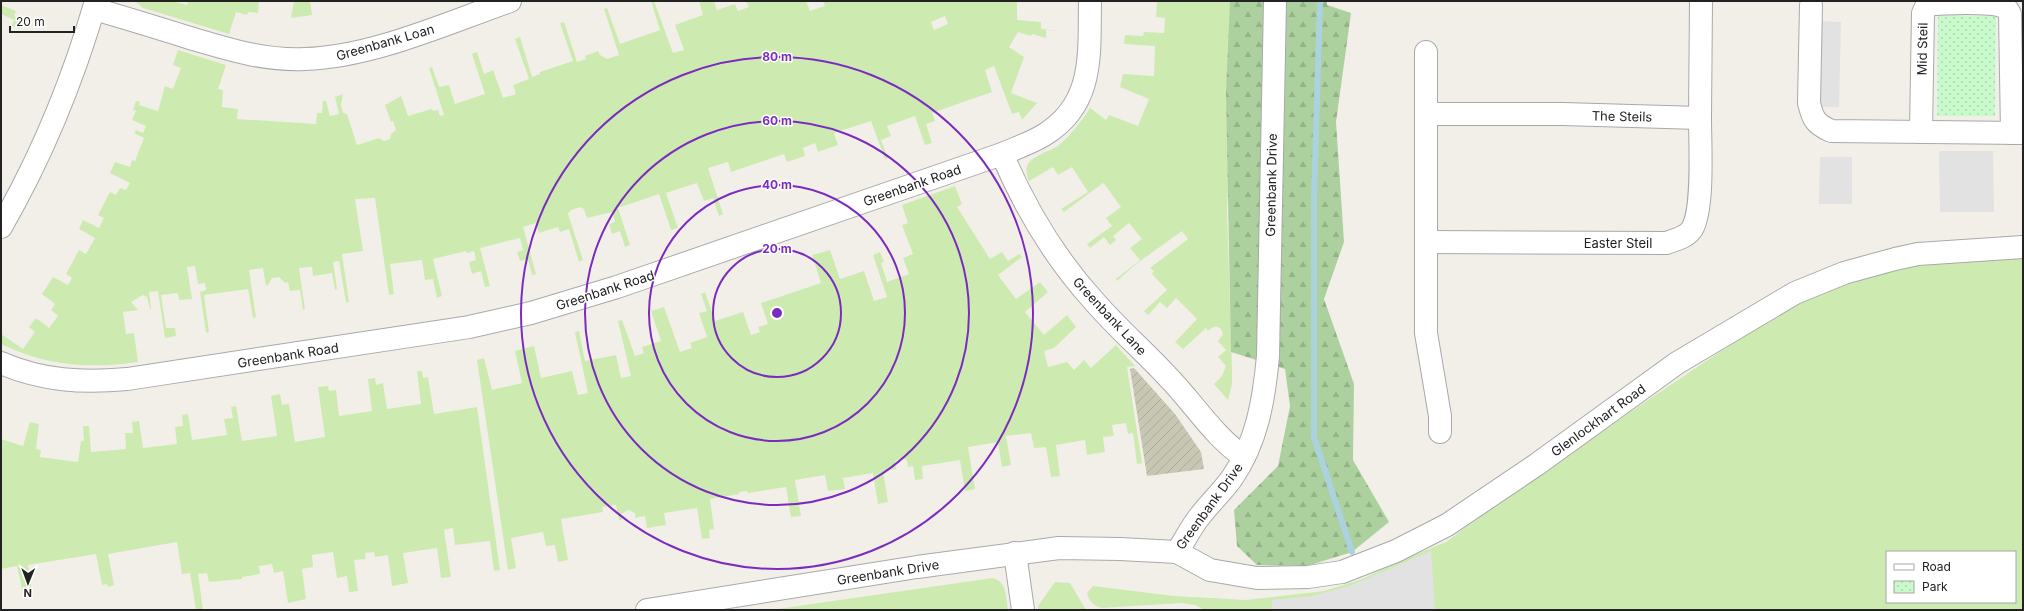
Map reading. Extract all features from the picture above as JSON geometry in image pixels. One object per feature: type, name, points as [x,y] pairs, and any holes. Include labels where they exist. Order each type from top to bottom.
[{"type":"street","name":"Greenbank Loan","points":[[95,5],[226,49],[253,55],[304,60],[329,58],[380,46],[510,1]]},
{"type":"street","name":"Greenbank Road","points":[[1,363],[48,378],[78,382],[100,382],[155,376],[461,328],[560,305],[611,289],[1002,154],[1050,131],[1068,114],[1080,98],[1088,70],[1090,1]]},
{"type":"street","name":"Greenbank Drive","points":[[647,610],[1015,553],[1076,547],[1177,552],[1199,517],[1232,478],[1244,457],[1257,425],[1262,406],[1268,356],[1275,1]]},
{"type":"street","points":[[1700,118],[1701,1]]},
{"type":"street","name":"Mid Steil","points":[[1810,5],[1809,103],[1812,116],[1819,125],[1832,131],[1921,132],[2017,133],[2010,14],[2006,7],[1997,4],[1927,5],[1923,13],[1921,132]]},
{"type":"street","points":[[1,227],[48,135],[71,78],[95,5]]},
{"type":"street","points":[[1426,52],[1426,333],[1440,416],[1440,432]]},
{"type":"street","name":"The Steils","points":[[1426,114],[1700,118]]},
{"type":"street","name":"Easter Steil","points":[[1426,242],[1666,243],[1681,238],[1692,230],[1699,210],[1700,118]]},
{"type":"street","name":"Greenbank Lane","points":[[1002,154],[1032,217],[1070,273],[1093,300],[1168,376],[1221,437],[1244,457]]},
{"type":"street","name":"Glenlockhart Road","points":[[1177,552],[1210,570],[1257,578],[1308,577],[1331,574],[1358,567],[1417,542],[1447,525],[1536,465],[1677,362],[1795,293],[1860,268],[1910,255],[2023,247]]},
{"type":"street","points":[[1015,553],[1023,610]]},
{"type":"shaded area","points":[[1820,21],[1841,22],[1839,107],[1818,107]]},
{"type":"shaded area","points":[[1939,151],[1993,151],[1994,212],[1940,212]]},
{"type":"shaded area","points":[[1820,157],[1852,157],[1852,204],[1819,204]]},
{"type":"shaded area","points":[[1134,368],[1175,414],[1201,452],[1204,469],[1147,476],[1130,369]]},
{"type":"shaded area","points":[[1431,551],[1435,610],[1272,610],[1272,600],[1312,596],[1350,586]]},
{"type":"green space","points":[[135,1],[172,1],[187,5],[188,1],[259,1],[258,13],[248,12],[247,15],[236,12],[229,34],[143,8]]},
{"type":"green space","points":[[294,1],[310,1],[312,15],[291,18]]},
{"type":"green space","points":[[651,1],[654,1],[673,53],[684,50],[675,25],[703,15],[699,1],[714,1],[717,10],[735,4],[738,11],[749,7],[746,1],[806,1],[810,11],[825,6],[823,1],[1017,1],[1017,20],[1041,22],[1041,29],[1060,31],[1046,30],[1046,38],[1018,32],[1009,47],[1024,57],[1011,93],[1037,103],[1022,120],[1019,112],[1012,114],[994,66],[985,70],[992,92],[932,113],[935,121],[926,124],[932,143],[925,145],[915,116],[887,126],[891,136],[881,140],[888,158],[885,159],[871,121],[834,133],[838,145],[818,152],[815,143],[803,148],[805,156],[787,162],[784,154],[731,172],[728,162],[708,168],[723,214],[719,216],[713,198],[704,201],[697,183],[666,193],[678,228],[671,230],[659,194],[618,208],[630,245],[625,247],[620,231],[612,234],[609,224],[615,222],[612,212],[587,218],[584,209],[580,207],[571,210],[568,214],[583,260],[579,262],[569,229],[560,232],[558,227],[539,233],[536,223],[523,227],[536,274],[532,275],[528,259],[520,261],[517,252],[523,250],[520,238],[480,248],[490,286],[485,287],[481,271],[472,274],[469,262],[476,260],[474,251],[467,253],[466,251],[433,259],[442,296],[437,298],[433,279],[425,280],[422,260],[390,264],[394,294],[389,295],[375,198],[355,199],[363,251],[342,254],[349,302],[346,302],[339,261],[333,262],[337,289],[335,290],[332,273],[313,276],[312,267],[299,268],[305,309],[303,310],[300,290],[290,291],[288,282],[285,283],[279,277],[272,278],[266,286],[263,268],[249,270],[256,317],[253,318],[248,289],[204,295],[209,332],[206,333],[200,292],[206,290],[205,283],[198,284],[195,266],[187,267],[192,299],[179,300],[178,293],[161,295],[166,328],[175,328],[176,336],[165,338],[158,291],[149,292],[151,309],[147,297],[143,295],[131,302],[138,310],[123,312],[126,334],[134,333],[138,362],[102,365],[68,364],[35,357],[1,344],[1,334],[23,349],[35,332],[29,327],[36,318],[49,328],[58,316],[51,310],[55,304],[42,294],[53,277],[68,285],[72,278],[66,274],[79,250],[86,254],[95,238],[79,229],[83,220],[99,228],[104,218],[98,215],[110,192],[116,195],[120,188],[126,190],[130,183],[110,173],[115,162],[130,167],[132,160],[135,161],[144,138],[134,133],[136,130],[143,133],[146,126],[132,120],[136,111],[133,110],[136,101],[140,102],[139,105],[158,111],[165,86],[173,89],[181,68],[173,65],[178,50],[226,65],[218,89],[223,90],[222,107],[238,109],[237,119],[316,124],[317,113],[322,113],[323,101],[326,101],[330,116],[339,114],[335,97],[343,94],[341,105],[343,113],[347,114],[357,145],[379,138],[384,141],[390,139],[391,134],[396,130],[393,121],[391,122],[385,105],[401,96],[408,116],[432,109],[433,111],[438,110],[440,116],[444,115],[429,68],[432,67],[439,87],[449,85],[455,104],[485,94],[472,54],[477,52],[484,74],[493,70],[503,98],[516,94],[513,85],[529,79],[515,39],[520,37],[532,77],[540,74],[540,72],[573,61],[560,23],[564,22],[577,62],[586,59],[585,56],[598,51],[600,55],[607,59],[619,55],[604,9],[607,8],[620,44],[660,30]],"holes":[[[945,16],[948,24],[934,30],[931,22]]]},
{"type":"green space","points":[[1157,1],[1236,1],[1227,211],[1232,370],[1232,384],[1228,400],[1214,384],[1222,376],[1226,366],[1218,357],[1226,350],[1218,341],[1223,334],[1221,329],[1215,327],[1208,331],[1206,328],[1183,349],[1175,342],[1197,319],[1176,298],[1167,308],[1160,302],[1148,315],[1144,311],[1167,290],[1152,274],[1154,271],[1150,268],[1188,239],[1182,231],[1136,264],[1117,281],[1116,279],[1140,260],[1130,248],[1142,239],[1129,223],[1113,236],[1116,240],[1110,245],[1104,237],[1090,248],[1087,244],[1112,226],[1106,218],[1121,207],[1105,185],[1103,183],[1064,212],[1061,209],[1088,192],[1072,167],[1058,175],[1053,167],[1029,181],[1026,170],[1031,161],[1063,142],[1076,128],[1090,108],[1106,120],[1109,115],[1138,126],[1149,99],[1120,87],[1123,74],[1154,76],[1155,46],[1124,44],[1125,35],[1143,36],[1144,32],[1164,33],[1165,18],[1156,17]]},
{"type":"green space","points":[[1230,1],[1327,1],[1327,5],[1351,13],[1336,122],[1344,242],[1324,299],[1354,384],[1353,460],[1389,522],[1352,552],[1307,566],[1257,565],[1237,546],[1234,510],[1278,466],[1290,406],[1285,369],[1231,352],[1226,92]]},
{"type":"green space","points":[[1,5],[16,11],[14,16],[23,20],[20,29],[12,26],[14,20],[1,14]]},
{"type":"green space","points":[[1938,15],[1996,16],[1995,116],[1937,116]]},
{"type":"green space","points":[[955,186],[962,204],[957,207],[990,259],[1002,252],[1008,261],[1019,254],[1022,257],[998,275],[1016,299],[1040,282],[1048,292],[1025,312],[1044,335],[1067,315],[1076,327],[1054,348],[1044,351],[1048,367],[1067,362],[1074,370],[1084,360],[1091,368],[1116,345],[1135,366],[1127,367],[1142,463],[1137,464],[1133,433],[1128,434],[1126,423],[1112,425],[1114,436],[1103,437],[1105,452],[1087,455],[1085,440],[1056,445],[1060,476],[1051,477],[1046,447],[1034,448],[1031,433],[1006,436],[1011,465],[1002,467],[998,442],[968,447],[975,489],[965,491],[960,460],[922,466],[923,479],[915,480],[913,466],[908,467],[905,459],[897,460],[895,462],[896,469],[883,471],[888,502],[878,504],[873,473],[843,478],[845,489],[828,491],[825,475],[795,480],[801,516],[791,517],[786,487],[748,493],[747,491],[739,492],[739,494],[710,499],[714,529],[709,530],[710,538],[702,539],[697,508],[664,513],[666,525],[647,528],[645,516],[635,518],[635,513],[628,510],[621,514],[622,520],[619,520],[616,505],[602,507],[603,512],[561,519],[568,560],[558,562],[555,545],[546,546],[543,532],[511,538],[516,568],[508,570],[477,360],[484,358],[492,390],[522,383],[515,351],[534,346],[541,378],[572,371],[578,395],[588,393],[575,332],[579,331],[585,361],[616,355],[621,378],[631,376],[618,321],[622,320],[635,356],[644,353],[642,347],[661,341],[651,311],[664,307],[680,352],[692,348],[690,343],[707,337],[699,313],[707,311],[701,294],[705,292],[715,321],[743,312],[751,335],[760,332],[758,327],[768,324],[761,303],[821,283],[812,255],[830,250],[840,279],[864,271],[874,301],[887,297],[873,255],[880,252],[884,262],[881,263],[887,282],[909,274],[903,258],[913,254],[902,225],[908,223],[902,205]]},
{"type":"green space","points":[[2023,258],[2023,610],[1204,610],[1195,605],[1182,603],[1102,608],[1090,601],[1087,593],[1093,586],[1174,596],[1246,600],[1324,591],[1362,579],[1402,560],[1446,542],[1508,496],[1645,402],[1748,333],[1812,296],[1852,281],[1918,265],[1955,261]]},
{"type":"green space","points":[[417,371],[422,371],[423,378],[428,377],[434,414],[477,407],[500,570],[494,571],[490,541],[455,545],[453,528],[444,530],[451,577],[441,578],[437,548],[403,553],[408,583],[392,586],[388,555],[375,557],[374,552],[365,553],[366,559],[354,560],[358,591],[349,592],[347,576],[337,578],[333,552],[312,555],[313,567],[302,569],[306,599],[288,603],[283,571],[274,573],[272,564],[259,566],[260,574],[242,577],[242,579],[209,582],[207,573],[198,574],[203,610],[196,610],[190,573],[182,574],[177,542],[108,554],[114,585],[108,587],[107,584],[102,585],[96,554],[28,565],[33,597],[24,598],[17,566],[1,569],[1,439],[23,446],[30,422],[39,424],[36,449],[41,450],[40,457],[78,462],[81,441],[84,441],[83,426],[89,426],[91,452],[126,449],[125,433],[133,433],[132,422],[139,421],[143,448],[177,444],[175,427],[183,426],[182,415],[188,414],[192,440],[227,435],[224,419],[233,418],[231,407],[236,406],[242,441],[277,436],[271,396],[280,394],[282,405],[289,404],[295,442],[325,437],[318,387],[328,386],[329,391],[336,390],[339,416],[372,411],[368,379],[375,378],[376,385],[383,383],[387,409],[421,404]]},
{"type":"green space","points":[[993,578],[998,580],[1003,586],[1008,610],[770,610]]},
{"type":"green space","points":[[1055,582],[1070,583],[1086,610],[1038,610],[1038,606]]},
{"type":"waterway","points":[[1320,1],[1314,197],[1314,437],[1352,552]]}]
